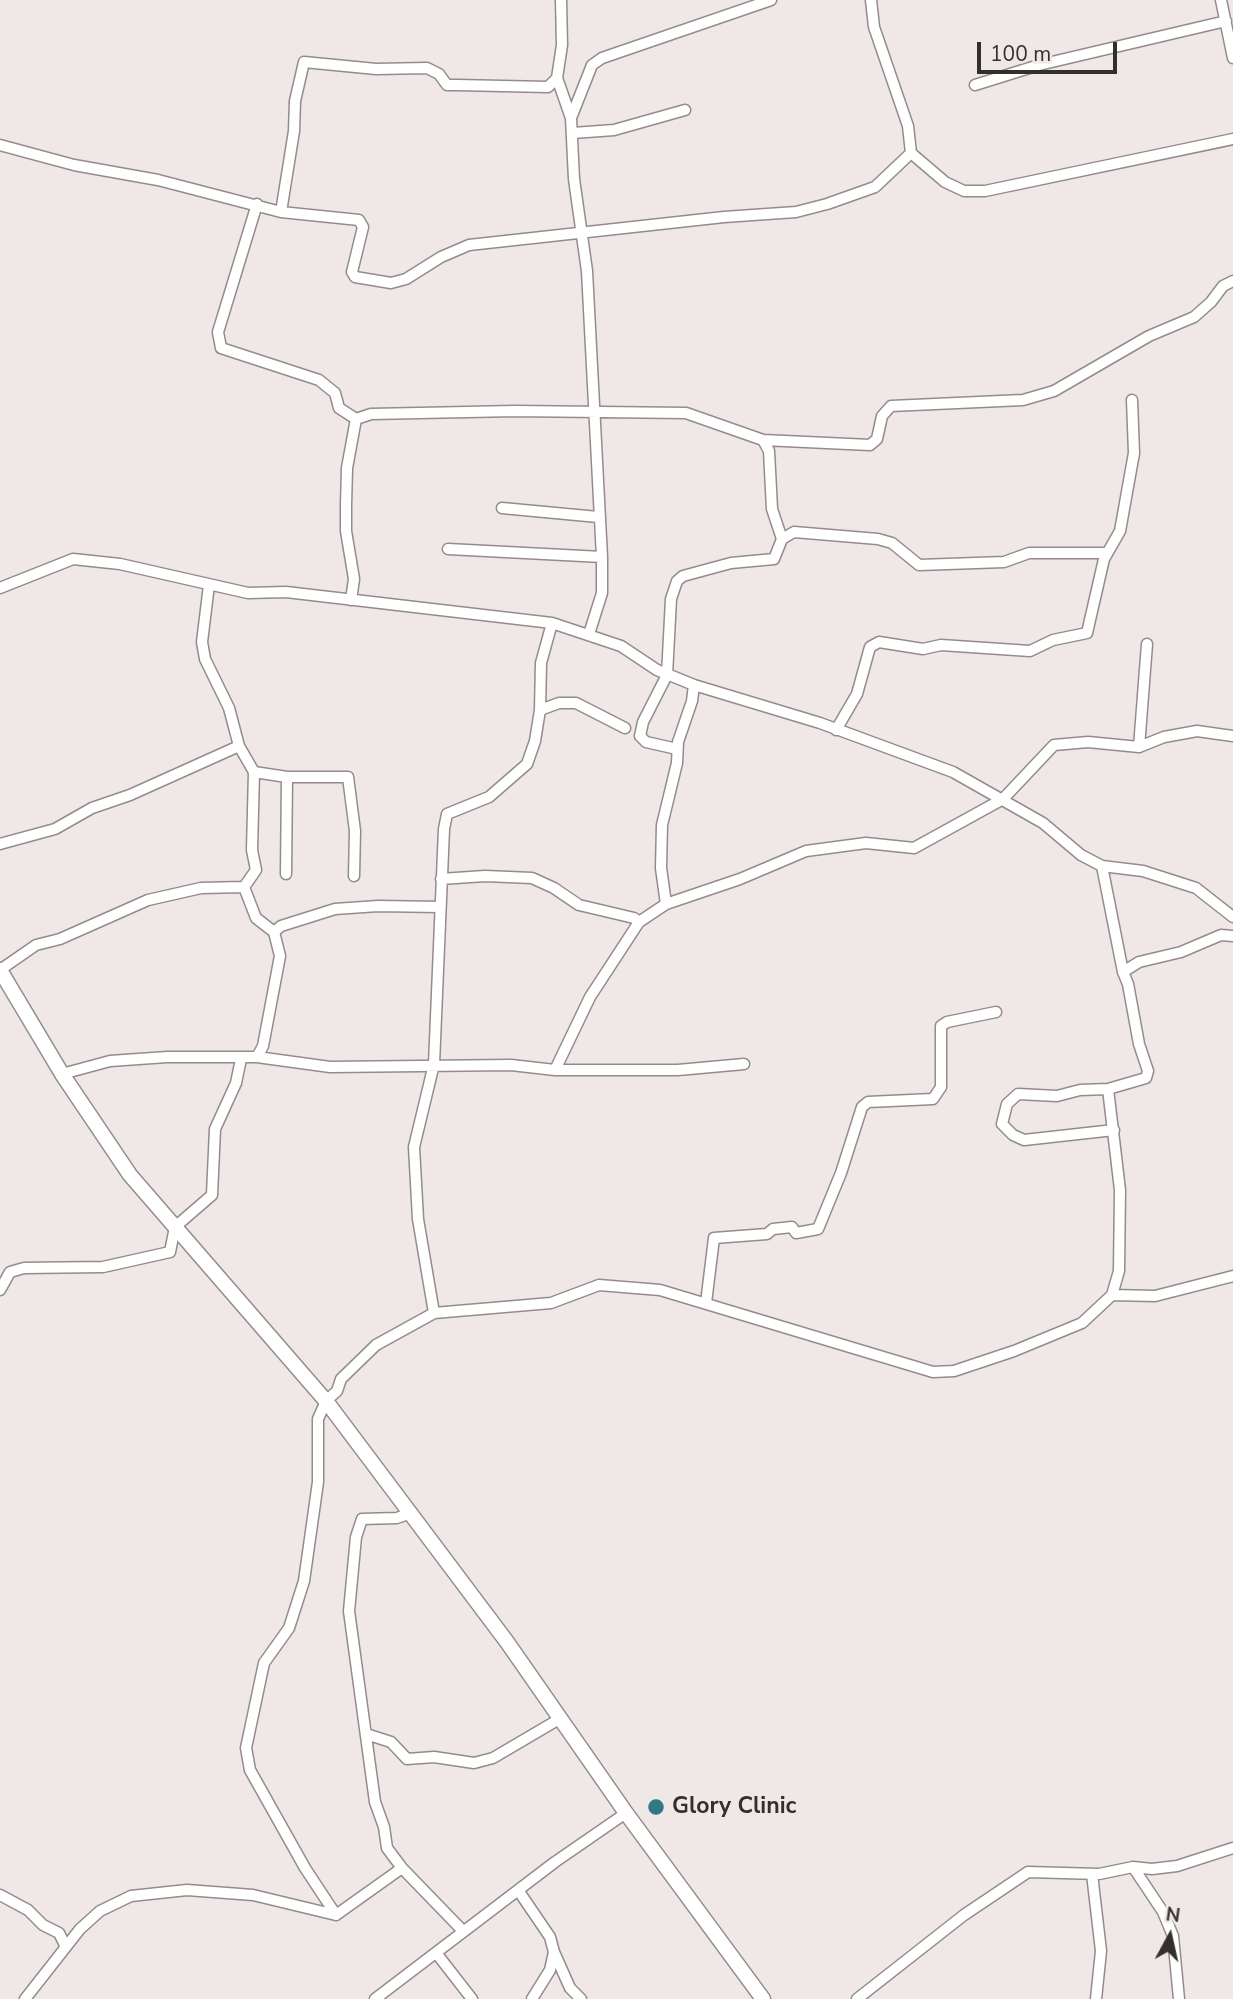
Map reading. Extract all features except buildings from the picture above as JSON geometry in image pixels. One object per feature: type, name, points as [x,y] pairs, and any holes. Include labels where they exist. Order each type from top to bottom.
[{"type":"main road","points":[[0,970],[62,1074],[130,1175],[326,1401],[561,1718],[626,1813],[763,1999]]},
{"type":"street","points":[[561,0],[562,45],[557,78],[571,118],[580,233],[587,271],[592,410],[602,557],[601,593],[589,634]]},
{"type":"street","points":[[571,118],[592,65],[602,58],[771,0]]},
{"type":"street","points":[[871,0],[874,27],[908,125],[911,153],[945,182],[964,191],[985,191],[1233,139]]},
{"type":"street","points":[[1222,0],[1233,58]]},
{"type":"street","points":[[975,85],[1039,65],[1226,21]]},
{"type":"street","points":[[281,212],[294,131],[295,101],[304,62],[376,69],[427,68],[439,74],[447,85],[548,87],[557,78]]},
{"type":"street","points":[[573,133],[614,130],[685,110]]},
{"type":"street","points":[[0,145],[74,165],[257,204],[281,212],[359,220],[363,227],[352,272],[355,277],[391,283],[406,279],[441,257],[469,245],[513,243],[580,233],[796,212],[875,187],[911,153]]},
{"type":"street","points":[[257,204],[218,332],[220,348],[319,380],[335,393],[339,408],[356,419]]},
{"type":"street","points":[[356,419],[371,414],[592,410],[686,413],[763,440],[870,445],[877,439],[882,416],[891,406],[1023,400],[1054,391],[1149,336],[1194,317],[1211,302],[1223,286],[1233,281]]},
{"type":"street","points":[[836,730],[857,694],[870,648],[879,642],[923,649],[941,645],[1030,651],[1053,640],[1087,633],[1107,553],[1120,531],[1134,453],[1132,400]]},
{"type":"street","points":[[351,600],[354,579],[346,531],[347,468],[356,419]]},
{"type":"street","points":[[677,749],[646,742],[640,736],[643,722],[667,675],[671,599],[677,581],[682,576],[731,563],[774,559],[782,539],[772,509],[769,451],[763,440]]},
{"type":"street","points":[[502,508],[598,517]]},
{"type":"street","points":[[782,539],[794,533],[878,539],[891,543],[919,565],[1004,562],[1029,552],[1107,553]]},
{"type":"street","points":[[448,549],[602,557]]},
{"type":"street","points":[[0,588],[73,559],[120,564],[248,593],[286,592],[552,622],[621,646],[667,675],[836,730],[953,772],[1043,823],[1081,855],[1102,866],[1143,872],[1196,888],[1233,917]]},
{"type":"street","points":[[209,585],[202,642],[205,659],[229,708],[239,746],[254,772],[252,850],[256,870],[244,887]]},
{"type":"street","points":[[434,1313],[418,1219],[414,1147],[434,1064],[441,879],[447,814],[489,797],[527,764],[535,741],[540,710],[541,663],[552,622]]},
{"type":"street","points":[[1139,747],[1147,643]]},
{"type":"street","points":[[666,904],[661,868],[662,825],[675,776],[677,749],[694,685]]},
{"type":"street","points":[[540,710],[559,703],[576,703],[625,728]]},
{"type":"street","points":[[555,1070],[590,997],[639,922],[666,904],[740,879],[806,851],[866,844],[914,848],[1003,799],[1054,745],[1088,742],[1139,747],[1164,737],[1197,731],[1233,736]]},
{"type":"street","points":[[0,844],[55,829],[92,808],[130,795],[239,746]]},
{"type":"street","points":[[254,772],[287,776],[348,776],[355,831],[354,876]]},
{"type":"street","points":[[286,874],[287,776]]},
{"type":"street","points":[[1102,866],[1139,1044],[1148,1071],[1146,1078],[1108,1089],[1080,1090],[1057,1096],[1018,1094],[1007,1104],[1002,1124],[1013,1135],[1036,1140],[1114,1130]]},
{"type":"street","points":[[441,879],[485,876],[532,878],[554,888],[579,905],[634,918],[639,922]]},
{"type":"street","points":[[244,887],[256,918],[274,932],[280,956],[263,1046],[257,1057]]},
{"type":"street","points":[[0,970],[36,946],[60,939],[148,901],[201,888],[244,887]]},
{"type":"street","points":[[274,932],[281,926],[335,909],[402,905],[440,907]]},
{"type":"street","points":[[1123,972],[1139,962],[1181,952],[1221,935],[1233,936]]},
{"type":"street","points":[[706,1303],[714,1238],[767,1234],[773,1229],[792,1227],[796,1233],[818,1229],[841,1173],[862,1107],[868,1102],[933,1099],[942,1087],[942,1026],[947,1021],[996,1012]]},
{"type":"street","points":[[62,1074],[110,1061],[167,1057],[257,1057],[330,1067],[511,1065],[555,1070],[678,1070],[744,1064]]},
{"type":"street","points":[[170,1252],[175,1227],[212,1195],[216,1158],[215,1129],[236,1083],[241,1059]]},
{"type":"street","points":[[336,1914],[305,1868],[250,1770],[246,1748],[264,1663],[289,1628],[304,1581],[318,1482],[318,1419],[326,1401],[337,1391],[341,1379],[376,1345],[434,1313],[551,1303],[599,1285],[660,1290],[933,1372],[966,1367],[1082,1323],[1112,1295],[1119,1271],[1120,1190],[1108,1089]]},
{"type":"street","points":[[0,1290],[10,1272],[24,1268],[103,1267],[170,1252],[186,1240]]},
{"type":"street","points":[[1112,1295],[1155,1296],[1233,1276]]},
{"type":"street","points":[[408,1514],[362,1520],[356,1537],[349,1611],[375,1802],[384,1827],[387,1848],[402,1868],[463,1931]]},
{"type":"street","points":[[366,1734],[391,1742],[407,1759],[434,1757],[474,1763],[493,1758],[561,1718]]},
{"type":"street","points":[[375,1999],[518,1890],[626,1813]]},
{"type":"street","points":[[857,1999],[964,1915],[1028,1872],[1093,1874],[1133,1867],[1152,1869],[1177,1866],[1233,1848]]},
{"type":"street","points":[[1133,1867],[1163,1912],[1174,1936],[1179,1999]]},
{"type":"street","points":[[25,1999],[65,1945],[100,1911],[131,1896],[187,1890],[253,1895],[336,1914],[402,1868]]},
{"type":"street","points":[[1093,1874],[1101,1951],[1096,1999]]},
{"type":"street","points":[[518,1890],[550,1937],[570,1988],[581,1999]]},
{"type":"street","points":[[0,1895],[28,1910],[43,1925],[58,1933],[65,1945]]},
{"type":"street","points":[[532,1999],[550,1970],[554,1952]]},
{"type":"street","points":[[437,1954],[472,1999]]},
{"type":"place","name":"Glory Clinic","points":[[656,1807]]}]
